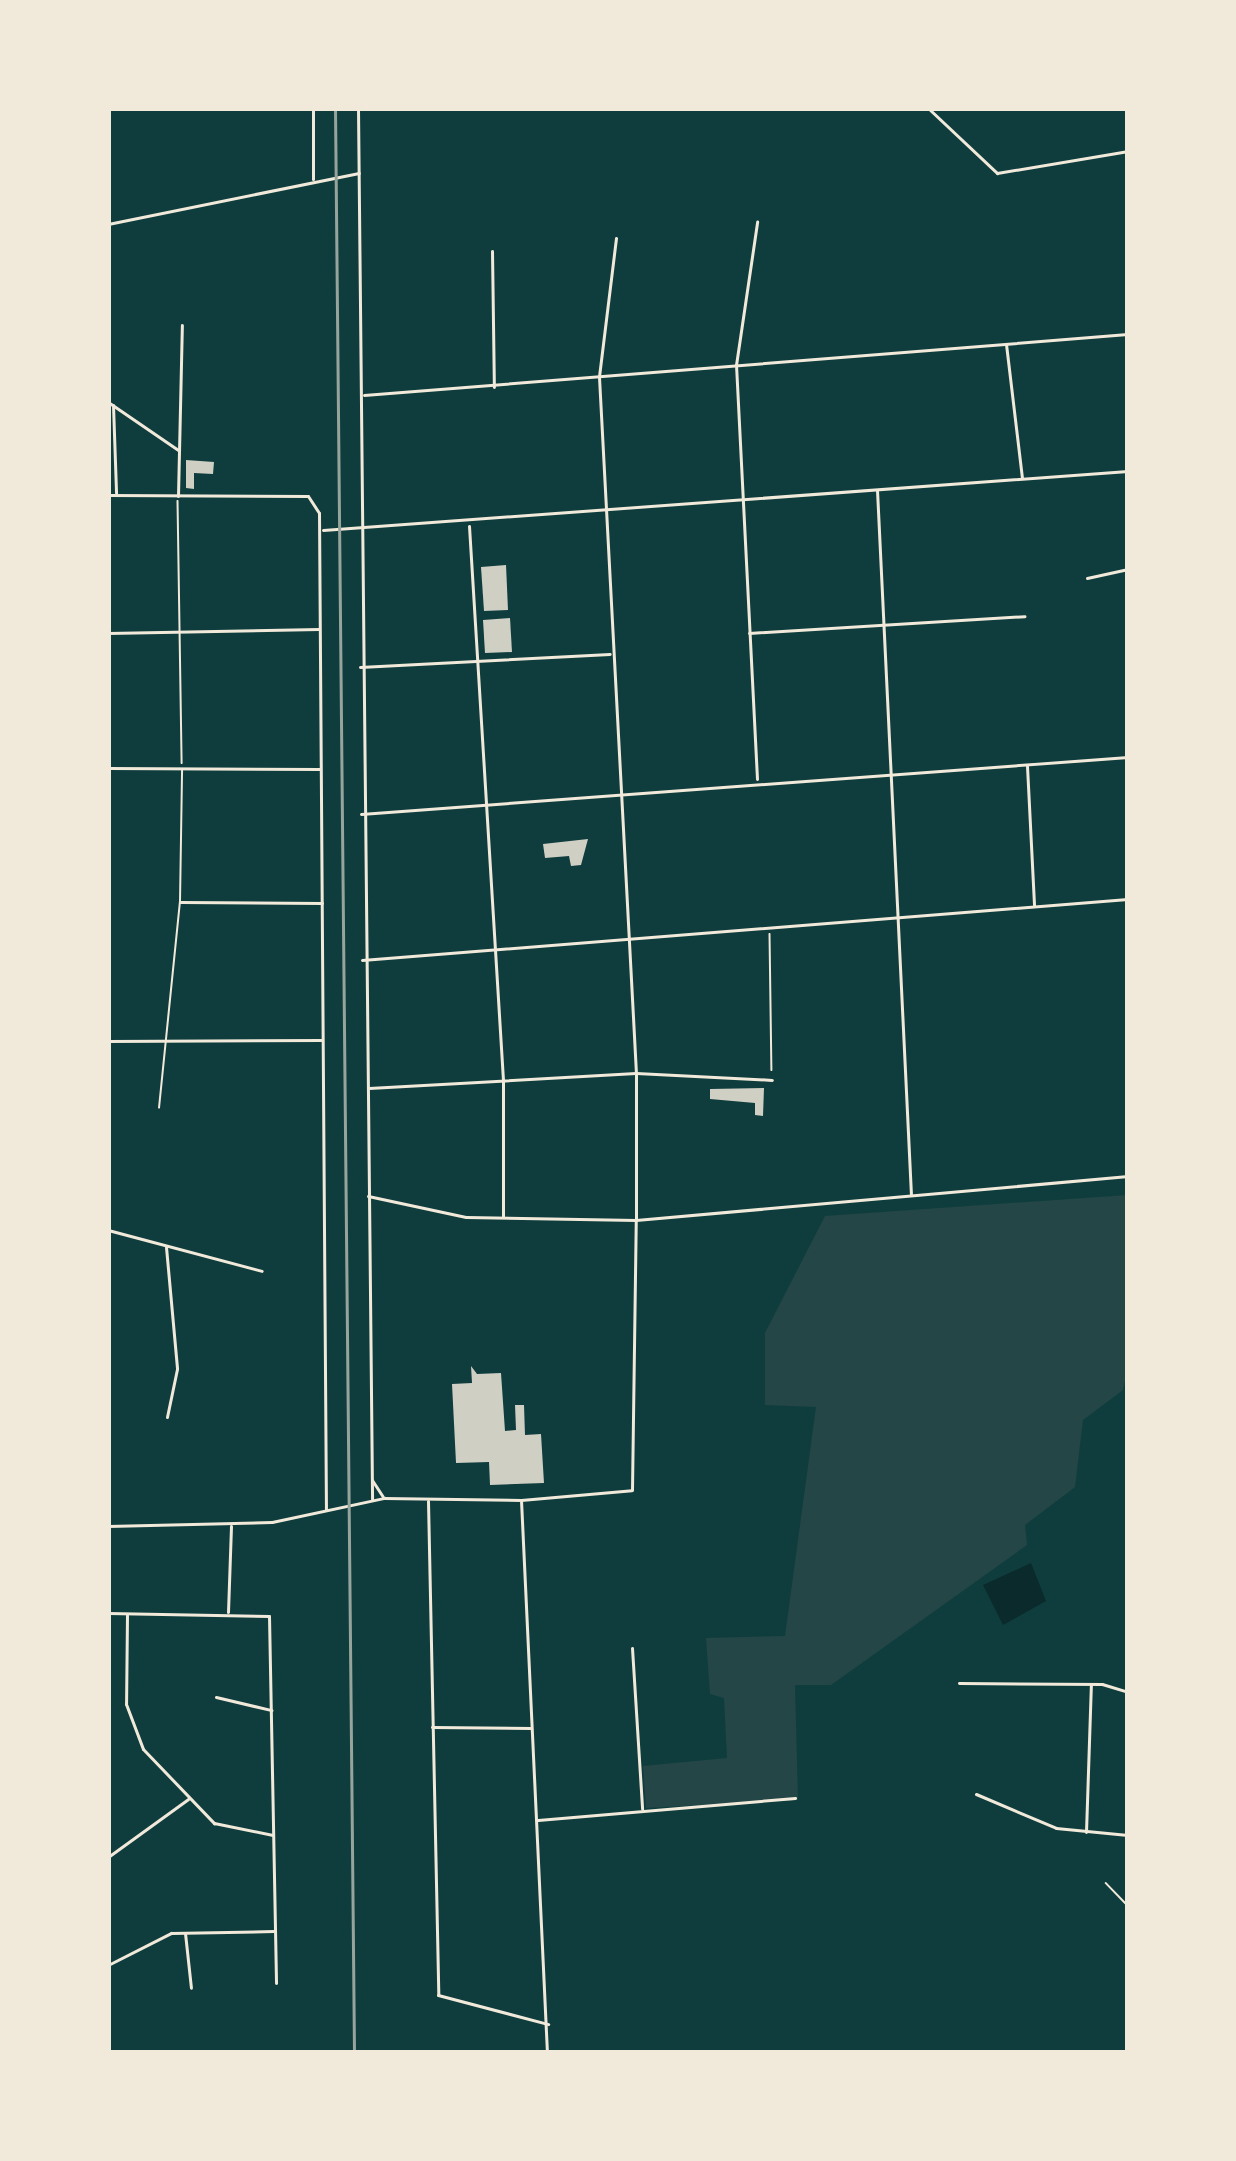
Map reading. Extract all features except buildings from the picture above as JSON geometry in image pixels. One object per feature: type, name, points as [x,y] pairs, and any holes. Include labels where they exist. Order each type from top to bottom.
[{"type":"street","points":[[312,181],[313,108]]},
{"type":"street","points":[[358,108],[362,960],[368,1088],[372,1499]]},
{"type":"street","points":[[928,108],[997,173],[1128,152]]},
{"type":"street","points":[[108,224],[358,173]]},
{"type":"street","points":[[757,222],[736,365],[757,781]]},
{"type":"street","points":[[108,1526],[231,1524],[384,1498],[521,1500],[625,1493],[636,1483],[636,1073],[599,376],[616,238]]},
{"type":"street","points":[[493,251],[494,388]]},
{"type":"street","points":[[178,496],[182,325]]},
{"type":"street","points":[[362,395],[1128,334]]},
{"type":"street","points":[[1006,344],[1022,479]]},
{"type":"street","points":[[111,404],[179,451]]},
{"type":"street","points":[[111,404],[116,495]]},
{"type":"street","points":[[321,530],[604,513],[740,498],[1128,470]]},
{"type":"street","points":[[877,489],[911,1196]]},
{"type":"street","points":[[108,495],[308,496],[321,530],[326,1509]]},
{"type":"street","points":[[469,523],[503,1080],[502,1219]]},
{"type":"street","points":[[1087,578],[1128,569]]},
{"type":"street","points":[[748,634],[885,630],[1024,616]]},
{"type":"street","points":[[108,633],[320,629]]},
{"type":"street","points":[[360,667],[612,654]]},
{"type":"street","points":[[361,814],[891,769],[1128,757]]},
{"type":"street","points":[[1026,762],[1034,908]]},
{"type":"street","points":[[108,768],[322,770]]},
{"type":"street","points":[[362,960],[1128,899]]},
{"type":"street","points":[[180,902],[323,903]]},
{"type":"street","points":[[108,1041],[323,1040]]},
{"type":"street","points":[[368,1088],[636,1073],[772,1080]]},
{"type":"street","points":[[368,1196],[502,1219],[636,1220],[1128,1176]]},
{"type":"street","points":[[108,1229],[262,1271]]},
{"type":"street","points":[[166,1247],[177,1369],[167,1417]]},
{"type":"street","points":[[370,1476],[384,1498]]},
{"type":"street","points":[[428,1500],[438,1995],[548,2024]]},
{"type":"street","points":[[521,1500],[547,2053]]},
{"type":"street","points":[[227,1612],[231,1524]]},
{"type":"street","points":[[108,1613],[261,1612],[271,1621],[277,1984]]},
{"type":"street","points":[[127,1613],[128,1711],[143,1749],[188,1799],[231,1831],[274,1834]]},
{"type":"street","points":[[632,1648],[642,1811]]},
{"type":"street","points":[[958,1683],[1091,1684],[1128,1692]]},
{"type":"street","points":[[1086,1835],[1091,1684]]},
{"type":"street","points":[[216,1696],[273,1711]]},
{"type":"street","points":[[430,1727],[532,1728]]},
{"type":"street","points":[[976,1794],[1086,1835],[1128,1835]]},
{"type":"street","points":[[536,1820],[795,1798]]},
{"type":"street","points":[[108,1857],[188,1799]]},
{"type":"street","points":[[108,1841],[117,1852]]},
{"type":"street","points":[[108,1964],[142,1942],[184,1931],[276,1931]]},
{"type":"street","points":[[184,1931],[191,1988]]},
{"type":"lane","points":[[159,1108],[180,902],[178,496]]},
{"type":"lane","points":[[1106,1883],[1128,1906]]},
{"type":"path","points":[[770,930],[772,1080]]},
{"type":"shaded area","points":[[1128,1195],[1128,1366],[1123,1390],[1083,1420],[1075,1487],[1025,1525],[1027,1545],[831,1685],[795,1685],[798,1800],[646,1808],[643,1766],[727,1758],[724,1698],[710,1694],[706,1638],[785,1636],[816,1407],[765,1405],[765,1333],[825,1216]]},
{"type":"shaded area","points":[[1031,1563],[1046,1601],[1003,1625],[983,1585]]},
{"type":"railway","points":[[335,108],[354,2053]]}]
